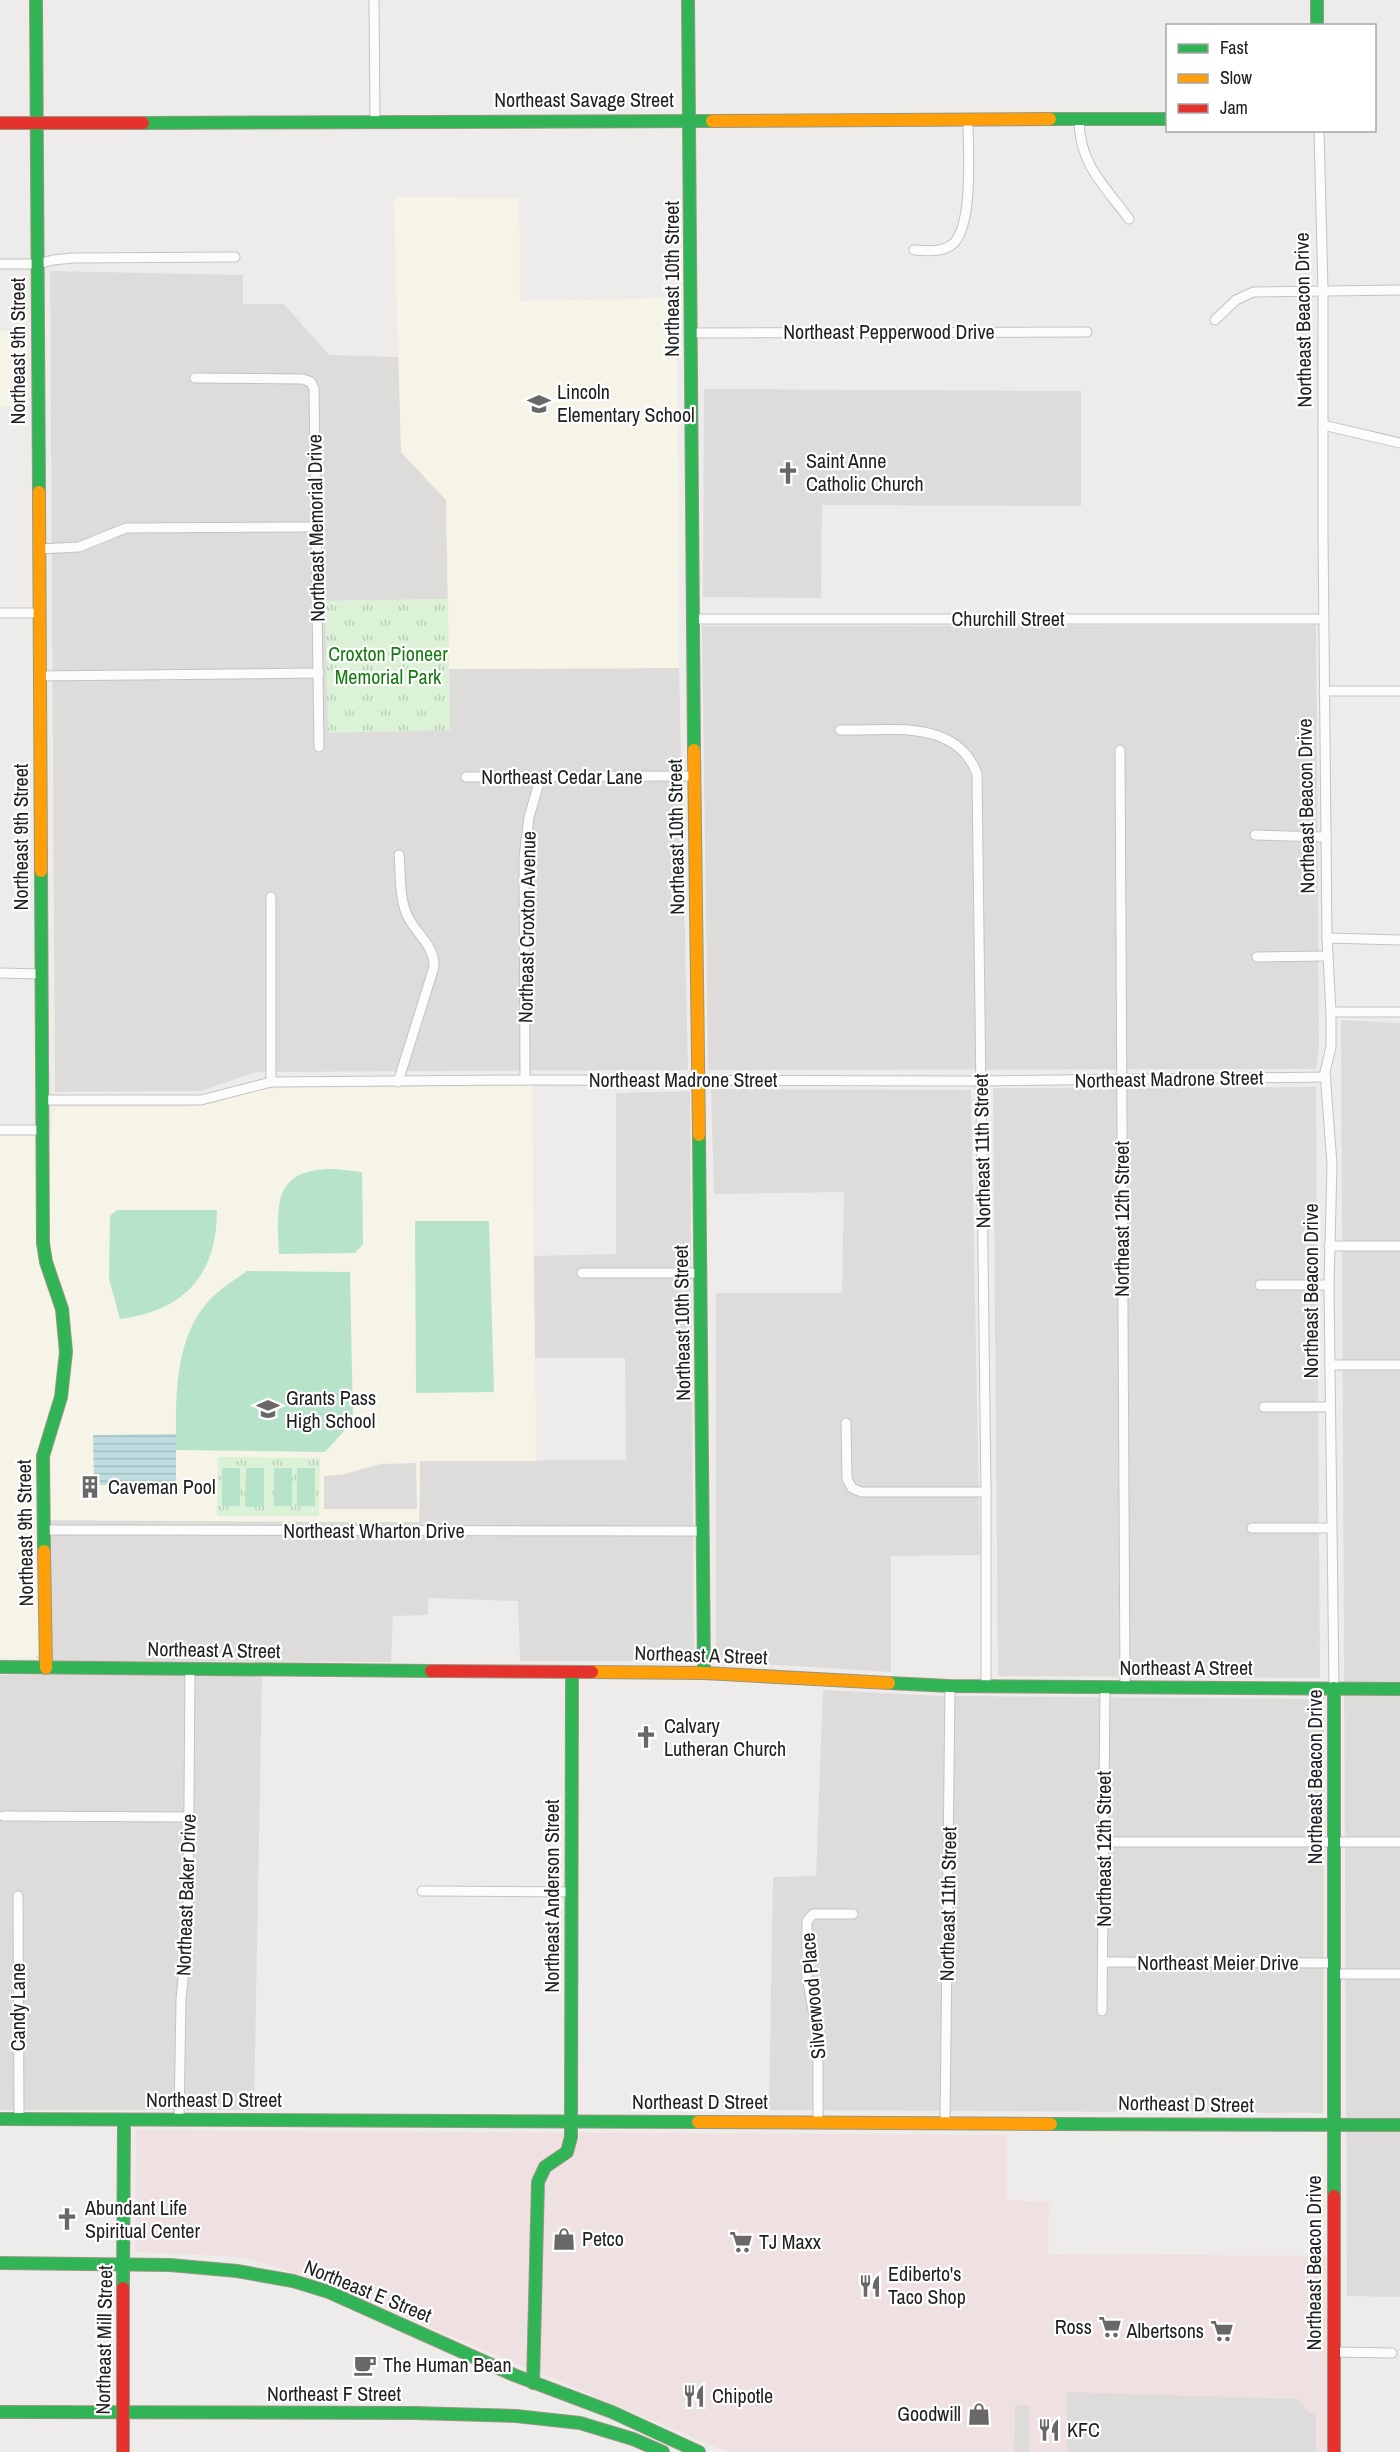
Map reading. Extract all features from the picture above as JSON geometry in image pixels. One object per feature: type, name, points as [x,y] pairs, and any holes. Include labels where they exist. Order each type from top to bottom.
[{"type":"street","name":"Northeast 9th Street","points":[[36,0],[44,1258],[61,1305],[64,1328],[63,1387],[43,1456],[46,1668]]},
{"type":"street","points":[[374,0],[375,120]]},
{"type":"street","name":"Northeast 10th Street","points":[[688,0],[704,1673]]},
{"type":"street","points":[[1317,0],[1317,24]]},
{"type":"street","points":[[914,250],[932,251],[945,248],[957,241],[964,218],[968,183],[968,119]]},
{"type":"street","points":[[1079,119],[1079,138],[1088,163],[1129,219]]},
{"type":"street","name":"Northeast Savage Street","points":[[0,123],[1166,119]]},
{"type":"street","name":"Northeast Beacon Drive","points":[[1319,132],[1323,291],[1327,938],[1331,1012],[1331,1047],[1326,1077],[1332,1164],[1329,1285],[1335,1842],[1334,2452]]},
{"type":"street","points":[[0,264],[37,264],[73,258],[235,257]]},
{"type":"street","points":[[1215,320],[1236,300],[1253,292],[1400,290]]},
{"type":"street","name":"Northeast Pepperwood Drive","points":[[692,333],[1087,332]]},
{"type":"street","name":"Northeast Memorial Drive","points":[[195,378],[303,379],[311,382],[314,389],[319,747]]},
{"type":"street","points":[[1323,425],[1400,443]]},
{"type":"street","points":[[39,549],[79,547],[126,528],[315,527]]},
{"type":"street","points":[[0,613],[39,613]]},
{"type":"street","name":"Churchill Street","points":[[693,619],[1324,619]]},
{"type":"street","points":[[39,676],[319,673]]},
{"type":"street","points":[[1324,691],[1400,692]]},
{"type":"street","name":"Northeast 11th Street","points":[[840,730],[924,732],[938,735],[959,745],[968,754],[974,764],[979,789],[986,1686]]},
{"type":"street","name":"Northeast 12th Street","points":[[1120,750],[1125,1687]]},
{"type":"street","name":"Northeast Croxton Avenue","points":[[525,1080],[524,858],[529,817],[541,776]]},
{"type":"street","name":"Northeast Cedar Lane","points":[[466,777],[694,776]]},
{"type":"street","points":[[1255,835],[1326,837]]},
{"type":"street","points":[[398,1082],[435,960],[430,947],[408,918],[402,899],[399,855]]},
{"type":"street","points":[[271,897],[271,1082]]},
{"type":"street","points":[[1327,938],[1400,940]]},
{"type":"street","points":[[1257,957],[1328,956]]},
{"type":"street","points":[[0,973],[41,974]]},
{"type":"street","points":[[1331,1012],[1400,1012]]},
{"type":"street","name":"Northeast Madrone Street","points":[[42,1100],[194,1100],[271,1082],[980,1081],[1326,1077]]},
{"type":"street","points":[[0,1130],[43,1130]]},
{"type":"street","points":[[1329,1246],[1400,1246]]},
{"type":"street","points":[[582,1273],[700,1273]]},
{"type":"street","points":[[1260,1284],[1329,1285]]},
{"type":"street","points":[[1330,1365],[1400,1365]]},
{"type":"street","points":[[1264,1407],[1330,1407]]},
{"type":"street","points":[[846,1423],[847,1479],[852,1488],[861,1492],[986,1492]]},
{"type":"street","points":[[1252,1528],[1331,1528]]},
{"type":"street","name":"Northeast Wharton Drive","points":[[45,1530],[704,1531]]},
{"type":"street","name":"Northeast A Street","points":[[0,1667],[704,1673],[950,1686],[1400,1689]]},
{"type":"street","name":"Northeast Baker Drive","points":[[179,2120],[181,2000],[188,1929],[190,1670]]},
{"type":"street","name":"Northeast Anderson Street","points":[[533,2382],[538,2182],[540,2172],[544,2167],[567,2152],[571,2137],[572,1672]]},
{"type":"street","name":"Northeast 11th Street","points":[[945,2122],[950,1686]]},
{"type":"street","name":"Northeast 12th Street","points":[[1102,2011],[1106,1687]]},
{"type":"street","points":[[3,1816],[189,1817]]},
{"type":"street","points":[[1103,1842],[1400,1842]]},
{"type":"street","points":[[422,1891],[572,1892]]},
{"type":"street","name":"Candy Lane","points":[[18,1896],[19,2119]]},
{"type":"street","name":"Silverwood Place","points":[[819,2122],[819,2037],[807,1977],[807,1921],[813,1914],[853,1914]]},
{"type":"street","name":"Northeast Meier Drive","points":[[1103,1962],[1334,1968],[1400,1974]]},
{"type":"street","name":"Northeast D Street","points":[[0,2119],[1400,2125]]},
{"type":"street","name":"Northeast Mill Street","points":[[123,2452],[124,2120]]},
{"type":"street","name":"Northeast E Street","points":[[0,2263],[213,2268],[273,2276],[297,2282],[348,2300],[533,2382],[612,2412],[699,2452]]},
{"type":"street","points":[[1334,2352],[1392,2353]]},
{"type":"street","name":"Northeast F Street","points":[[0,2412],[415,2413],[516,2416],[580,2423],[633,2439],[663,2452]]},
{"type":"shaded area","name":"Lincoln Elementary School","points":[[394,197],[519,198],[520,301],[677,298],[679,668],[449,669],[446,500],[401,452]]},
{"type":"shaded area","points":[[50,271],[243,275],[243,304],[284,304],[329,355],[399,357],[401,452],[446,500],[448,599],[325,601],[450,730],[449,669],[679,668],[688,1070],[256,1072],[201,1091],[55,1092]]},
{"type":"shaded area","points":[[0,331],[27,331],[28,406],[0,406]]},
{"type":"shaded area","points":[[704,389],[1081,391],[1081,506],[822,505],[821,598],[703,597]]},
{"type":"shaded area","points":[[1316,625],[1319,1045],[1316,1069],[708,1070],[702,626]]},
{"type":"shaded area","points":[[1341,1020],[1400,1023],[1400,2297],[1347,2296]]},
{"type":"shaded area","name":"Grants Pass High School","points":[[532,1086],[536,1461],[420,1461],[419,1522],[38,1520],[41,1651],[35,1658],[0,1658],[0,1132],[52,1133],[52,1112],[57,1107],[188,1107],[276,1088]]},
{"type":"shaded area","points":[[1316,1087],[1320,1678],[998,1676],[993,1088]]},
{"type":"shaded area","points":[[711,1089],[971,1090],[980,1555],[891,1556],[891,1672],[716,1661],[716,1293],[842,1293],[844,1192],[714,1194]]},
{"type":"shaded area","points":[[690,1091],[694,1661],[520,1661],[518,1601],[428,1598],[428,1615],[393,1616],[391,1662],[60,1661],[35,1658],[38,1655],[40,1607],[38,1601],[38,1520],[419,1522],[420,1461],[626,1460],[625,1358],[535,1358],[533,1256],[616,1254],[616,1093]]},
{"type":"shaded area","points":[[416,1463],[417,1509],[324,1509],[324,1476],[345,1474],[380,1464]]},
{"type":"shaded area","points":[[0,1675],[262,1675],[254,2110],[0,2110]]},
{"type":"shaded area","points":[[823,1690],[940,1696],[1324,1699],[1323,2113],[769,2110],[773,1877],[816,1876]]},
{"type":"shaded area","points":[[136,2130],[1007,2135],[1007,2200],[1049,2202],[1048,2254],[1330,2256],[1329,2452],[728,2452],[310,2277],[241,2257],[135,2252]]},
{"type":"shaded area","points":[[1067,2392],[1298,2399],[1309,2413],[1316,2414],[1316,2452],[1067,2452]]},
{"type":"shaded area","points":[[1015,2405],[1030,2405],[1030,2452],[1014,2452]]},
{"type":"green space","name":"Croxton Pioneer Memorial Park","points":[[448,599],[450,730],[328,733],[325,601]]},
{"type":"green space","points":[[335,1169],[362,1172],[363,1244],[355,1253],[279,1254],[279,1205],[289,1183],[299,1175],[314,1170]]},
{"type":"green space","points":[[117,1210],[217,1210],[211,1253],[203,1271],[192,1286],[179,1298],[162,1308],[143,1315],[120,1319],[109,1279],[110,1216]]},
{"type":"green space","points":[[415,1221],[489,1221],[494,1392],[416,1393]]},
{"type":"green space","points":[[247,1271],[350,1272],[353,1421],[325,1452],[176,1450],[179,1373],[188,1336],[207,1303]]},
{"type":"green space","points":[[218,1457],[320,1458],[319,1516],[217,1516]]},
{"type":"green space","points":[[222,1468],[240,1468],[240,1506],[222,1506]]},
{"type":"green space","points":[[246,1468],[264,1468],[264,1507],[245,1507]]},
{"type":"green space","points":[[274,1468],[292,1468],[292,1506],[274,1506]]},
{"type":"green space","points":[[297,1468],[315,1468],[315,1506],[297,1506]]},
{"type":"water","points":[[176,1434],[176,1485],[94,1485],[93,1435]]},
{"type":"traffic: fast","points":[[36,0],[39,492]]},
{"type":"traffic: fast","points":[[688,0],[694,750]]},
{"type":"traffic: fast","points":[[1317,0],[1317,24]]},
{"type":"traffic: fast","points":[[1050,119],[1166,119]]},
{"type":"traffic: fast","points":[[143,123],[712,121]]},
{"type":"traffic: fast","points":[[41,871],[43,1243],[46,1262],[62,1309],[66,1352],[61,1397],[43,1456],[44,1551]]},
{"type":"traffic: fast","points":[[699,1135],[704,1673]]},
{"type":"traffic: fast","points":[[0,1667],[431,1671]]},
{"type":"traffic: fast","points":[[533,2383],[538,2182],[545,2167],[567,2152],[571,2137],[572,1672]]},
{"type":"traffic: fast","points":[[889,1683],[950,1686],[1400,1689]]},
{"type":"traffic: fast","points":[[1334,1688],[1334,2196]]},
{"type":"traffic: fast","points":[[0,2119],[698,2122]]},
{"type":"traffic: fast","points":[[123,2288],[124,2120]]},
{"type":"traffic: fast","points":[[1051,2124],[1400,2125]]},
{"type":"traffic: fast","points":[[0,2263],[170,2265],[237,2271],[293,2281],[329,2292],[514,2375],[612,2412],[699,2452]]},
{"type":"traffic: fast","points":[[0,2412],[415,2413],[516,2416],[580,2423],[633,2439],[663,2452]]},
{"type":"traffic: slow","points":[[712,121],[1050,119]]},
{"type":"traffic: slow","points":[[39,492],[41,871]]},
{"type":"traffic: slow","points":[[694,750],[699,1135]]},
{"type":"traffic: slow","points":[[44,1551],[46,1668]]},
{"type":"traffic: slow","points":[[592,1672],[704,1673],[889,1683]]},
{"type":"traffic: slow","points":[[698,2122],[1051,2124]]},
{"type":"traffic: jam","points":[[0,123],[143,123]]},
{"type":"traffic: jam","points":[[431,1671],[592,1672]]},
{"type":"traffic: jam","points":[[1334,2196],[1334,2452]]},
{"type":"traffic: jam","points":[[123,2288],[123,2452]]},
{"type":"place","name":"Lincoln Elementary School","points":[[539,404]]},
{"type":"place","name":"Saint Anne Catholic Church","points":[[788,473]]},
{"type":"place","name":"Grants Pass High School","points":[[268,1409]]},
{"type":"place","name":"Caveman Pool","points":[[90,1487]]},
{"type":"place","name":"Calvary Lutheran Church","points":[[646,1737]]},
{"type":"place","name":"Abundant Life Spiritual Center","points":[[67,2219]]},
{"type":"place","name":"Petco","points":[[564,2239]]},
{"type":"place","name":"TJ Maxx","points":[[741,2242]]},
{"type":"place","name":"Ediberto's Taco Shop","points":[[870,2286]]},
{"type":"place","name":"Ross","points":[[1110,2327]]},
{"type":"place","name":"Albertsons","points":[[1222,2331]]},
{"type":"place","name":"The Human Bean","points":[[365,2365]]},
{"type":"place","name":"Chipotle","points":[[694,2396]]},
{"type":"place","name":"Goodwill","points":[[979,2414]]},
{"type":"place","name":"KFC","points":[[1049,2430]]}]
